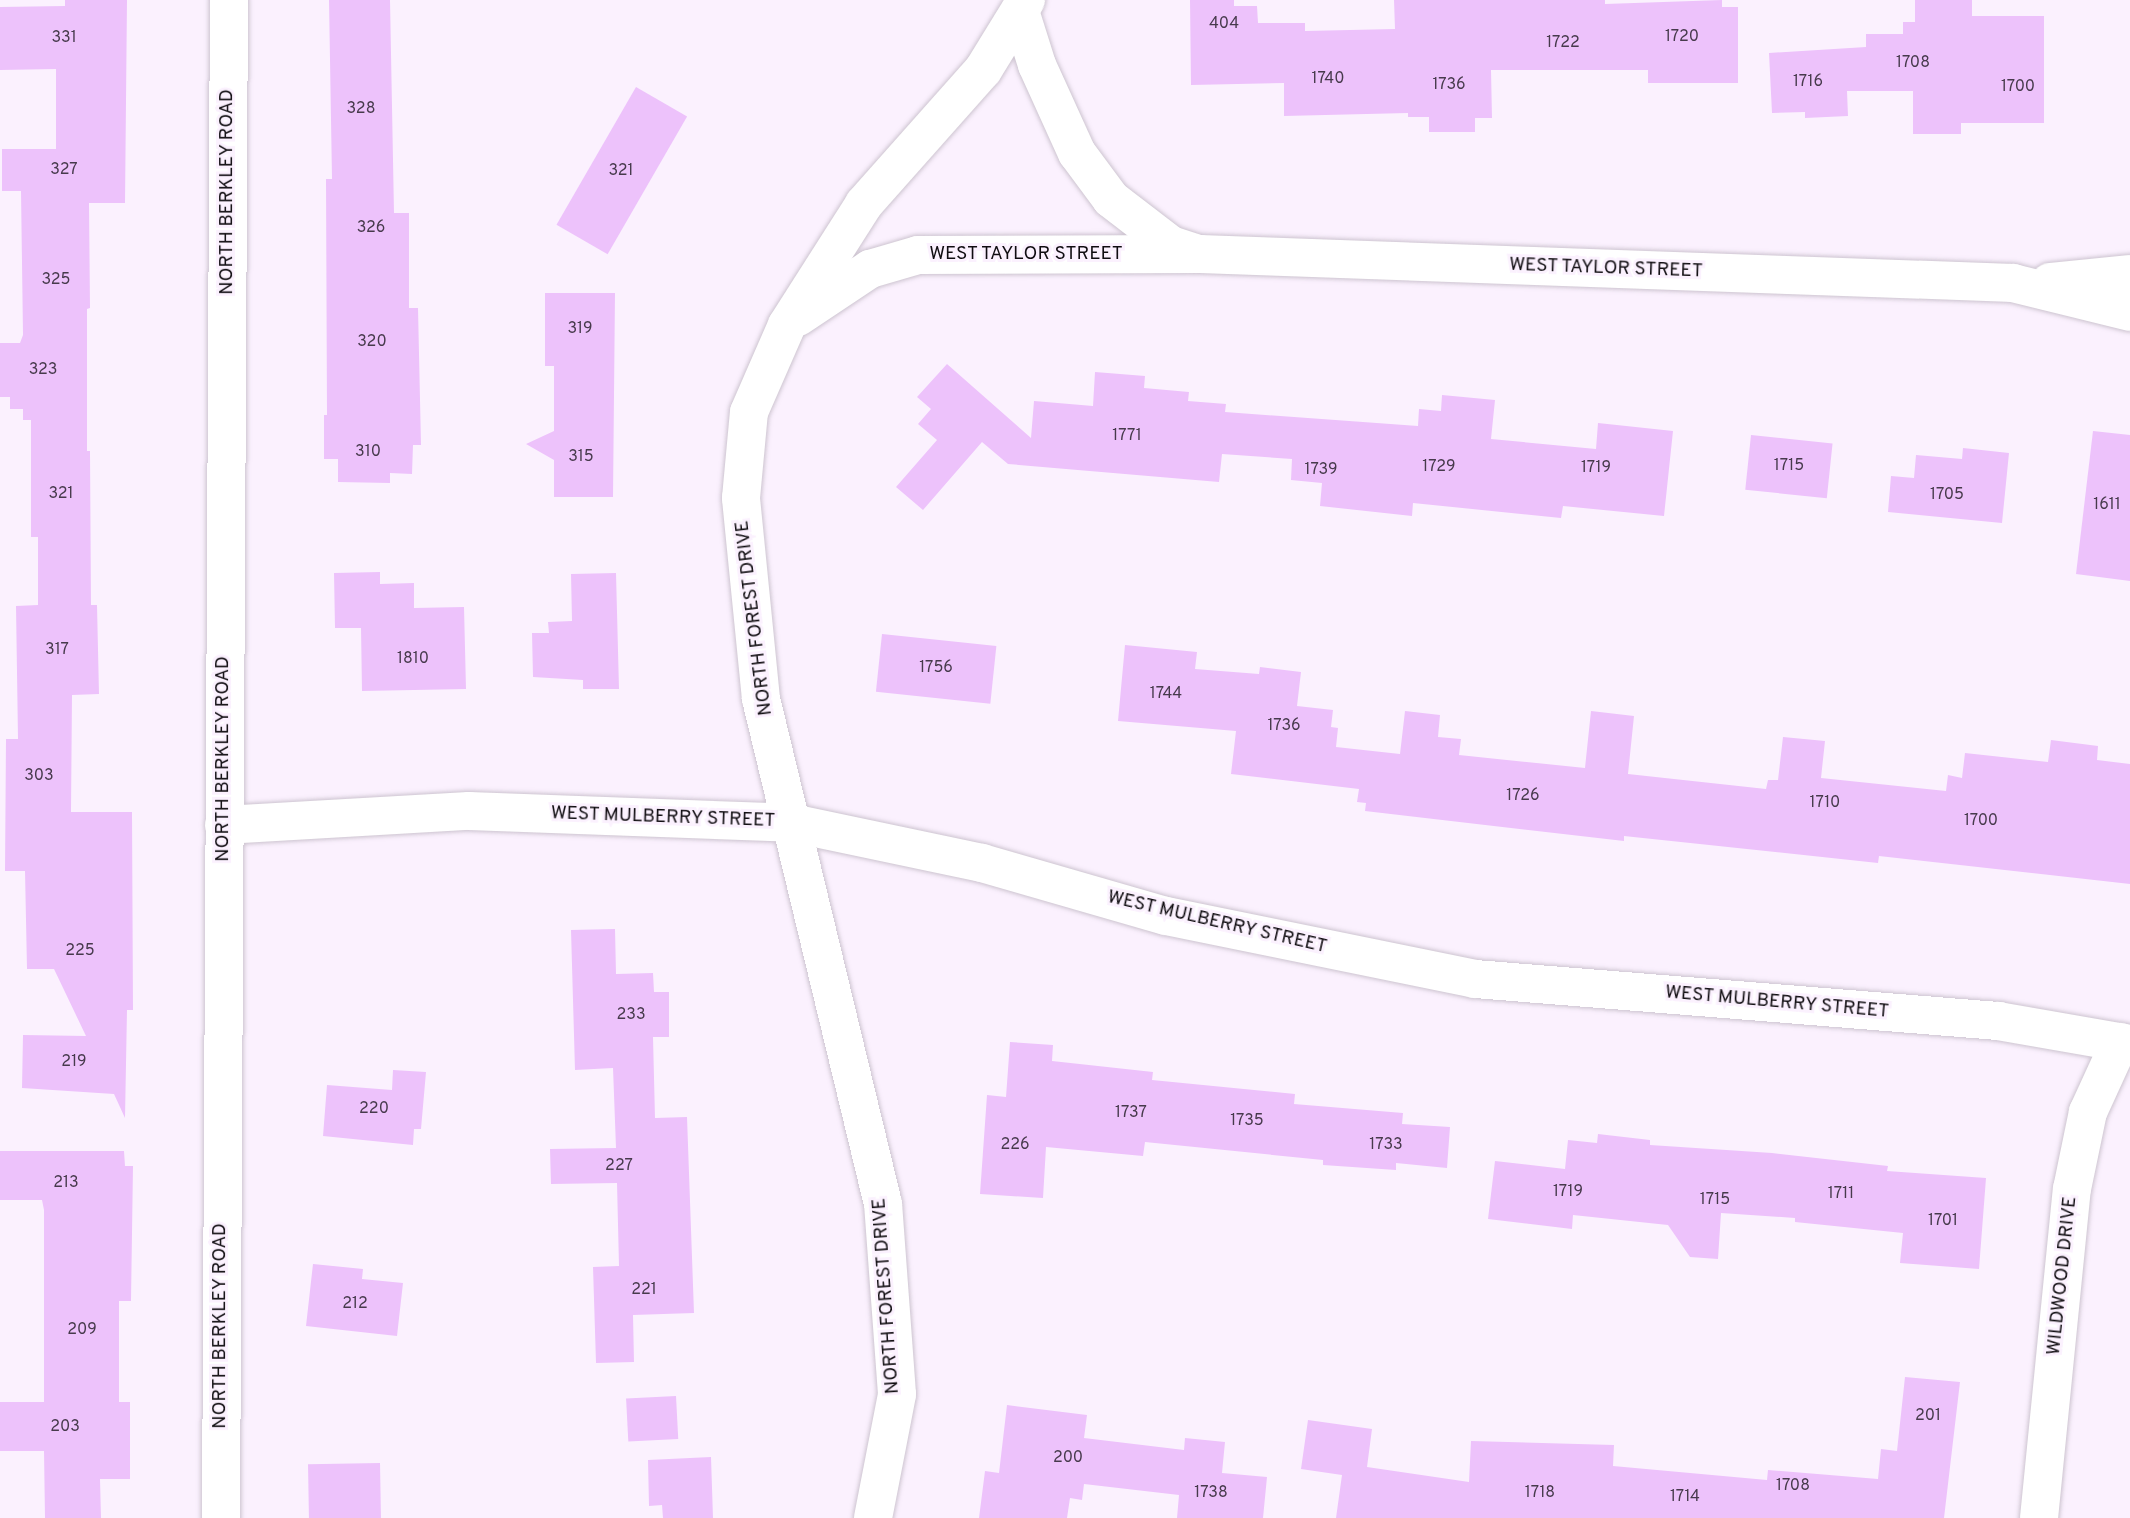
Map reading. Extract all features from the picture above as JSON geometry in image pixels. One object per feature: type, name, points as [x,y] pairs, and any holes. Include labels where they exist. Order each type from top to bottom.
[{"type":"street","name":"NORTH BERKLEY ROAD","points":[[221,1518],[229,0]]},
{"type":"street","name":"WEST TAYLOR STREET","points":[[1023,6],[1037,65],[1077,153],[1111,199],[1171,244],[1200,254]]},
{"type":"street","name":"NORTH FOREST DRIVE","points":[[873,1518],[897,1394],[883,1204],[761,699],[741,498],[749,412],[787,325],[864,204],[983,70],[1023,6]]},
{"type":"street","name":"WEST TAYLOR STREET","points":[[787,325],[870,269],[918,255],[1200,254],[2013,283],[2130,274]]},
{"type":"street","name":"WEST TAYLOR STREET","points":[[2013,283],[2130,312]]},
{"type":"street","name":"WEST MULBERRY STREET","points":[[224,825],[469,811],[792,823],[982,863],[1166,916],[1475,979],[1998,1021],[2125,1043]]},
{"type":"street","name":"WILDWOOD DRIVE","points":[[2039,1518],[2072,1189],[2088,1111],[2125,1043]]},
{"type":"building","points":[[65,0],[127,0],[125,203],[89,203],[87,451],[90,451],[91,605],[97,605],[99,694],[72,695],[71,812],[132,812],[133,1010],[127,1010],[125,1118],[114,1094],[22,1088],[23,1035],[86,1036],[54,969],[27,969],[25,871],[5,871],[6,739],[18,739],[16,606],[38,605],[38,537],[31,537],[31,420],[23,420],[23,409],[10,409],[10,397],[0,397],[0,343],[20,343],[23,335],[21,191],[2,191],[2,149],[56,149],[56,69],[0,70],[0,7],[65,6]]},
{"type":"building","points":[[329,0],[390,0],[394,213],[409,213],[409,308],[418,308],[421,445],[413,445],[412,474],[390,473],[390,483],[338,482],[338,459],[324,459],[324,415],[327,415],[326,179],[332,179]]},
{"type":"building","points":[[1190,0],[1234,0],[1234,6],[1257,6],[1258,23],[1305,23],[1305,31],[1395,29],[1394,0],[1605,0],[1605,4],[1722,0],[1722,7],[1738,7],[1738,83],[1648,83],[1648,70],[1491,70],[1492,118],[1475,118],[1475,132],[1429,132],[1429,117],[1408,117],[1408,113],[1284,116],[1284,83],[1191,85]]},
{"type":"building","points":[[1915,0],[1972,0],[1972,16],[2044,16],[2044,123],[1961,123],[1961,134],[1913,134],[1913,91],[1847,91],[1848,116],[1805,118],[1805,112],[1772,113],[1769,53],[1866,47],[1866,34],[1903,34],[1903,22],[1915,22]]},
{"type":"building","points":[[636,87],[687,116],[608,254],[556,225]]},
{"type":"building","points":[[545,293],[615,293],[613,497],[554,497],[554,460],[526,444],[554,431],[554,366],[545,366]]},
{"type":"building","points":[[947,364],[1031,438],[1034,401],[1093,406],[1095,372],[1145,376],[1144,388],[1189,392],[1188,401],[1226,404],[1225,412],[1418,426],[1419,409],[1441,411],[1442,395],[1495,400],[1491,439],[1596,449],[1598,423],[1673,431],[1664,516],[1563,506],[1561,518],[1413,503],[1412,516],[1320,506],[1322,483],[1291,480],[1292,459],[1222,454],[1219,482],[1008,464],[982,442],[923,510],[896,487],[937,440],[918,424],[931,409],[917,397]]},
{"type":"building","points":[[2093,431],[2130,435],[2130,581],[2076,574]]},
{"type":"building","points":[[1751,435],[1833,444],[1827,498],[1745,490]]},
{"type":"building","points":[[1963,448],[2009,453],[2002,523],[1888,512],[1891,476],[1914,478],[1916,455],[1962,459]]},
{"type":"building","points":[[380,572],[380,584],[414,583],[414,608],[464,607],[466,689],[362,691],[361,628],[335,628],[334,573]]},
{"type":"building","points":[[616,573],[619,689],[583,689],[583,680],[533,677],[532,633],[549,633],[548,622],[572,621],[571,574]]},
{"type":"building","points":[[882,634],[996,646],[990,704],[876,692]]},
{"type":"building","points":[[1125,645],[1197,652],[1195,669],[1259,674],[1260,667],[1301,672],[1297,706],[1333,710],[1331,727],[1338,728],[1336,747],[1400,754],[1405,711],[1440,715],[1438,737],[1461,739],[1459,755],[1585,768],[1591,711],[1634,716],[1628,774],[1766,789],[1768,780],[1778,780],[1783,737],[1825,741],[1821,778],[1946,791],[1948,775],[1962,778],[1965,753],[2048,762],[2051,740],[2098,746],[2097,760],[2130,764],[2130,884],[1879,856],[1878,863],[1624,836],[1624,841],[1365,811],[1366,803],[1357,802],[1359,789],[1231,774],[1236,731],[1118,721]]},
{"type":"building","points":[[615,929],[616,974],[653,973],[654,992],[669,992],[669,1037],[653,1037],[655,1118],[687,1117],[694,1313],[633,1315],[634,1362],[596,1363],[593,1267],[619,1266],[617,1183],[551,1184],[550,1149],[616,1148],[613,1068],[575,1070],[571,930]]},
{"type":"building","points":[[1010,1042],[1053,1045],[1052,1061],[1153,1072],[1152,1080],[1295,1094],[1294,1104],[1403,1113],[1402,1124],[1450,1127],[1447,1168],[1396,1163],[1396,1170],[1323,1165],[1323,1160],[1145,1142],[1143,1156],[1046,1147],[1043,1198],[980,1194],[987,1095],[1006,1097]]},
{"type":"building","points":[[393,1070],[426,1072],[421,1129],[414,1129],[413,1145],[323,1136],[327,1085],[392,1090]]},
{"type":"building","points":[[1598,1134],[1650,1140],[1650,1145],[1772,1153],[1888,1166],[1887,1171],[1986,1178],[1979,1269],[1900,1263],[1903,1233],[1795,1222],[1795,1218],[1721,1213],[1718,1259],[1690,1257],[1668,1225],[1573,1215],[1572,1229],[1488,1219],[1495,1161],[1565,1169],[1568,1140],[1597,1143]]},
{"type":"building","points":[[0,1151],[124,1151],[125,1166],[133,1166],[131,1301],[119,1301],[119,1402],[130,1402],[130,1479],[100,1479],[101,1518],[45,1518],[44,1451],[0,1451],[0,1402],[44,1402],[44,1210],[42,1200],[0,1200]]},
{"type":"building","points":[[313,1264],[363,1269],[362,1279],[403,1283],[397,1336],[306,1326]]},
{"type":"building","points":[[1905,1377],[1960,1382],[1944,1518],[1336,1518],[1342,1475],[1301,1469],[1308,1420],[1372,1429],[1367,1467],[1469,1482],[1471,1441],[1614,1445],[1613,1466],[1767,1480],[1768,1470],[1878,1479],[1881,1449],[1897,1451]]},
{"type":"building","points":[[676,1396],[678,1439],[628,1442],[626,1399]]},
{"type":"building","points":[[1007,1405],[1087,1415],[1084,1438],[1184,1450],[1185,1438],[1225,1442],[1222,1473],[1267,1477],[1263,1518],[1177,1518],[1179,1495],[1084,1484],[1082,1500],[1070,1498],[1067,1518],[979,1518],[985,1471],[999,1473]]},
{"type":"building","points":[[711,1457],[713,1518],[663,1518],[662,1505],[649,1506],[648,1460]]},
{"type":"building","points":[[380,1463],[381,1518],[309,1518],[308,1464]]}]
